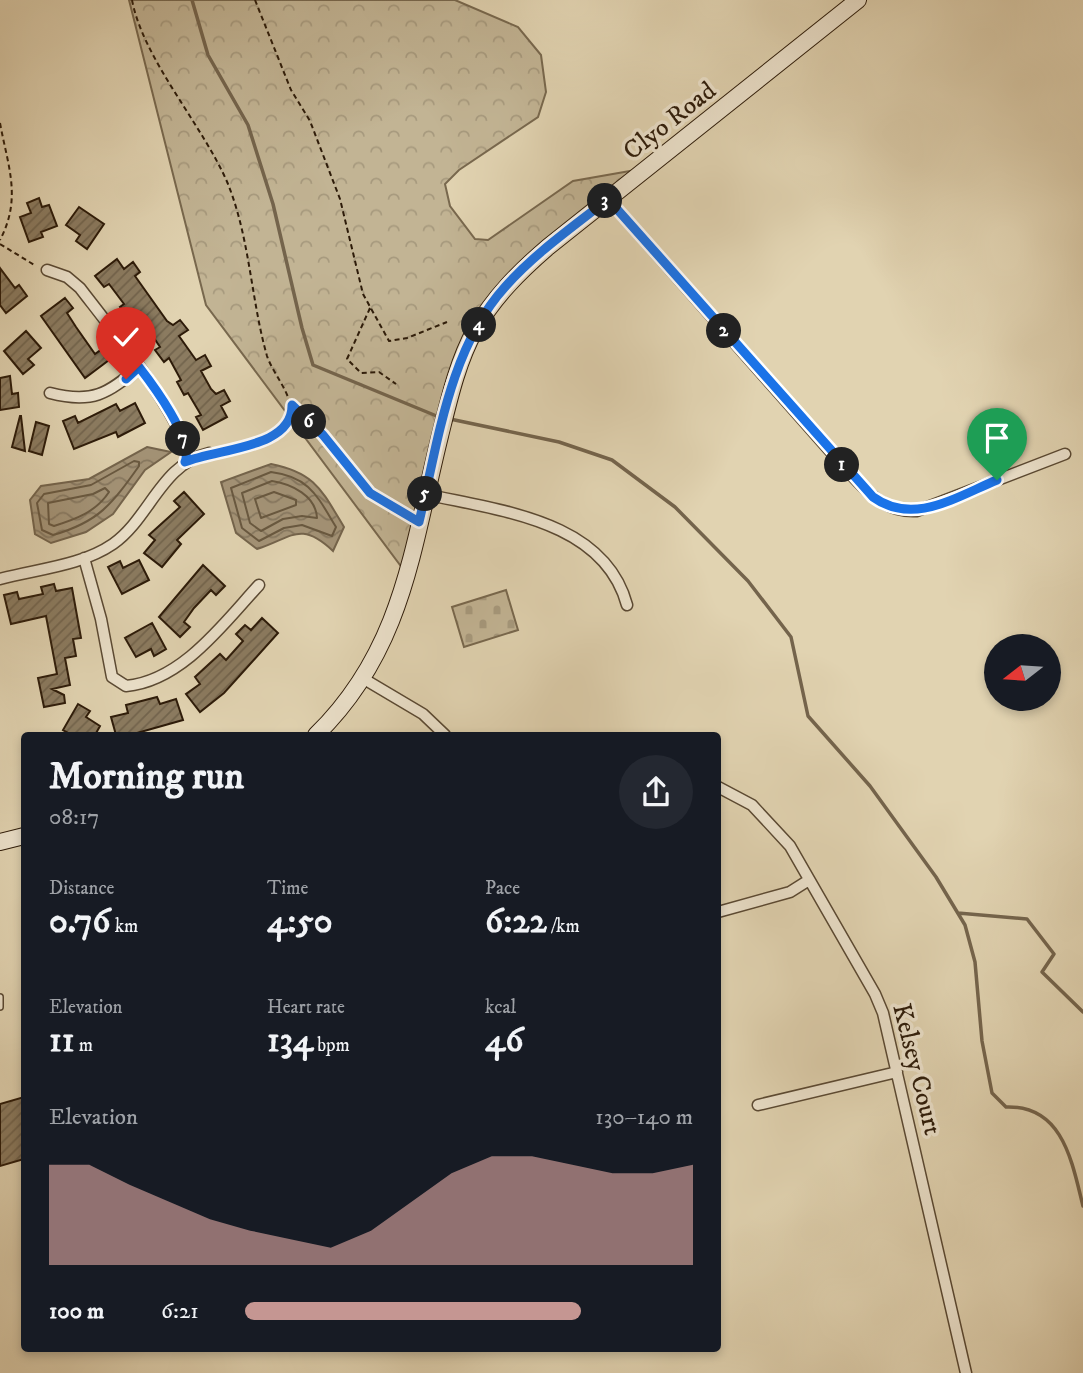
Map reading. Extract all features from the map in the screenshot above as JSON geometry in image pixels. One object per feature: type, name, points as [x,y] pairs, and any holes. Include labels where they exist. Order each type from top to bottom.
[{"type":"street","name":"Clyo Road","points":[[319,732],[334,718],[376,660],[398,603],[463,356],[485,314],[505,288],[548,247],[858,0]]},
{"type":"street","points":[[608,199],[845,468],[883,504],[897,510],[917,511],[1065,454]]},
{"type":"street","points":[[47,270],[67,277],[80,288],[139,367],[169,412],[187,447],[185,462]]},
{"type":"street","points":[[50,393],[72,399],[97,396],[139,367]]},
{"type":"street","points":[[0,579],[84,558],[120,539],[157,491],[185,462],[209,453]]},
{"type":"street","points":[[425,494],[570,533],[608,565],[623,589],[628,605]]},
{"type":"street","points":[[84,558],[101,620],[112,677],[126,686],[151,681],[186,660],[259,585]]},
{"type":"street","points":[[364,679],[423,714],[442,732]]},
{"type":"street","name":"Kelsey Court","points":[[721,789],[752,805],[790,846],[875,993],[897,1072],[966,1373]]},
{"type":"street","points":[[0,842],[21,837]]},
{"type":"street","points":[[721,911],[790,892],[809,880]]},
{"type":"street","points":[[758,1105],[897,1072]]},
{"type":"lane","points":[[0,997],[0,1007]]},
{"type":"path","points":[[132,0],[147,40],[228,184],[268,356],[292,405],[323,435],[370,493],[419,522]]},
{"type":"path","points":[[255,0],[291,90],[310,121],[340,199],[363,294],[390,341],[394,343],[447,322]]},
{"type":"path","points":[[0,123],[14,201],[11,220],[0,242],[28,263],[47,270]]},
{"type":"path","points":[[370,307],[348,359],[361,373],[379,372],[396,384]]},
{"type":"path","points":[[209,453],[260,442],[281,433],[292,415],[292,405]]},
{"type":"green space","points":[[129,0],[455,0],[518,27],[541,55],[546,92],[538,117],[459,170],[445,184],[450,206],[475,239],[488,240],[573,181],[647,168],[548,247],[474,332],[406,573],[206,305]]},
{"type":"green space","points":[[506,590],[518,630],[464,647],[452,607]]},
{"type":"water","points":[[147,447],[171,452],[145,470],[113,514],[86,532],[51,543],[35,534],[30,500],[41,486],[89,479]]},
{"type":"water","points":[[271,464],[308,478],[323,494],[344,527],[333,551],[312,536],[304,534],[296,534],[257,549],[236,533],[221,482]]},
{"type":"building","points":[[39,198],[42,207],[49,205],[57,226],[41,232],[43,237],[29,242],[20,217],[31,213],[27,203]]},
{"type":"building","points":[[79,207],[104,224],[87,249],[76,241],[80,235],[66,225]]},
{"type":"building","points":[[117,259],[124,269],[133,262],[140,272],[135,276],[167,321],[173,325],[180,320],[188,330],[179,336],[196,360],[205,355],[211,366],[201,371],[216,394],[224,390],[230,401],[221,406],[227,417],[203,430],[196,417],[201,415],[188,393],[184,395],[177,382],[181,380],[169,358],[164,362],[155,350],[160,347],[146,326],[134,313],[128,318],[120,307],[124,304],[109,284],[104,287],[95,276]]},
{"type":"building","points":[[0,268],[15,288],[19,285],[27,296],[6,313],[0,305]]},
{"type":"building","points":[[65,298],[73,308],[67,313],[95,354],[102,349],[109,360],[85,378],[41,316]]},
{"type":"building","points":[[26,331],[41,348],[28,359],[34,365],[23,374],[4,351]]},
{"type":"building","points":[[10,376],[12,394],[18,393],[19,407],[0,410],[0,378]]},
{"type":"building","points":[[135,403],[145,423],[118,437],[116,432],[74,449],[63,421],[75,416],[78,423],[116,404],[120,411]]},
{"type":"building","points":[[21,416],[25,451],[12,447]]},
{"type":"building","points":[[36,422],[49,426],[42,455],[29,451]]},
{"type":"building","points":[[184,492],[204,514],[177,540],[181,544],[162,567],[144,553],[155,540],[149,535],[180,507],[174,501]]},
{"type":"building","points":[[139,560],[149,580],[122,594],[108,567],[120,561],[123,568]]},
{"type":"building","points":[[203,565],[225,586],[216,595],[211,590],[194,608],[184,622],[190,627],[180,637],[159,617]]},
{"type":"building","points":[[54,584],[56,591],[72,588],[81,638],[73,639],[76,656],[65,658],[70,685],[52,689],[64,695],[65,703],[44,707],[38,678],[57,674],[46,616],[11,624],[4,595],[17,592],[19,599],[43,594],[41,587]]},
{"type":"building","points":[[262,618],[278,633],[224,693],[200,712],[186,694],[200,684],[195,677],[220,654],[226,660],[243,641],[236,634],[245,625],[251,630]]},
{"type":"building","points":[[152,623],[166,649],[154,656],[151,649],[136,657],[125,638]]},
{"type":"building","points":[[157,697],[160,704],[176,699],[183,720],[141,732],[115,732],[111,717],[128,713],[126,705]]},
{"type":"building","points":[[78,704],[90,711],[86,717],[100,726],[97,732],[63,730]]},
{"type":"building","points":[[21,1098],[21,1160],[0,1166],[0,1104]]},
{"type":"waterway","points":[[192,0],[208,55],[248,125],[273,204],[313,365],[439,417]]},
{"type":"waterway","points":[[450,419],[559,442],[612,460],[675,507],[748,581],[791,637],[808,716],[870,786],[936,877],[965,925],[975,962],[982,1041],[992,1093],[1006,1107],[1025,1109],[1041,1115],[1053,1126],[1069,1155],[1083,1206]]},
{"type":"waterway","points":[[958,913],[1027,919],[1054,954],[1042,972],[1083,1012]]},
{"type":"route","points":[[126,379],[139,367],[152,384],[187,447],[188,456],[185,462],[202,455],[260,442],[281,433],[292,415],[292,405],[323,435],[370,493],[419,522],[452,390],[474,332],[490,306],[522,270],[608,199],[873,497],[897,510],[917,511],[997,480]]}]
